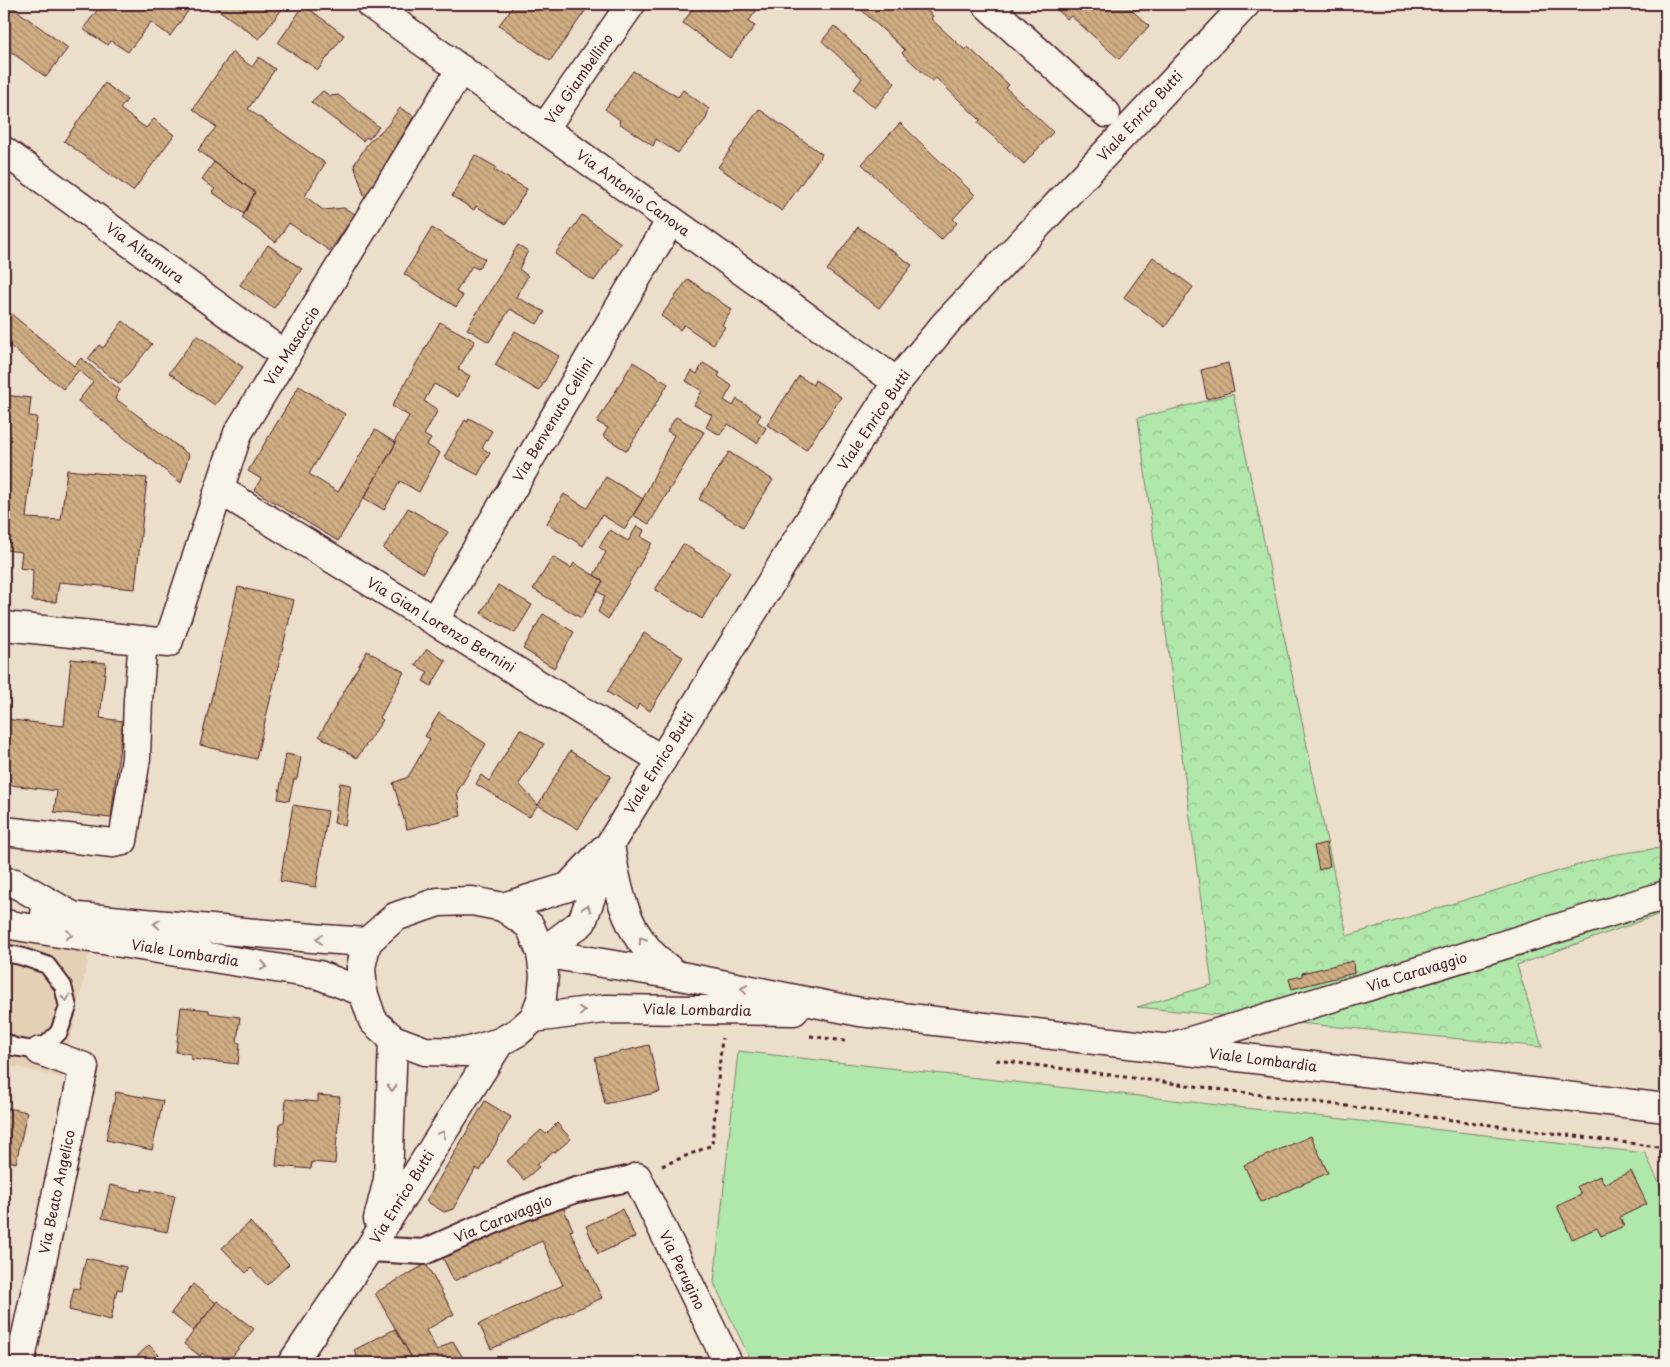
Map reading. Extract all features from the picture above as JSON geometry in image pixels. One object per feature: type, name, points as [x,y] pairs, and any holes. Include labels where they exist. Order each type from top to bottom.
[{"type":"street","name":"Via Antonio Canova","points":[[370,4],[897,382]]},
{"type":"street","name":"Via Giambellino","points":[[544,129],[631,4]]},
{"type":"street","points":[[986,4],[1106,113]]},
{"type":"street","name":"Viale Enrico Butti","points":[[610,844],[897,382],[945,324],[1246,4]]},
{"type":"street","name":"Via Masaccio","points":[[4,831],[112,843],[123,841],[136,758],[138,700],[156,642],[220,490],[238,433],[461,69]]},
{"type":"street","name":"Via Altamura","points":[[4,151],[286,356]]},
{"type":"street","name":"Via Benvenuto Cellini","points":[[434,621],[671,220]]},
{"type":"street","name":"Via Gian Lorenzo Bernini","points":[[220,490],[662,760]]},
{"type":"street","points":[[4,626],[156,642]]},
{"type":"street","points":[[503,907],[568,887],[610,844]]},
{"type":"street","points":[[541,953],[582,922],[610,844]]},
{"type":"street","points":[[610,844],[616,881],[628,920],[649,952],[676,975]]},
{"type":"street","points":[[4,882],[15,883],[74,916]]},
{"type":"street","name":"Via Caravaggio","points":[[1168,1048],[1666,895]]},
{"type":"street","points":[[472,901],[503,907],[530,926],[541,953],[544,975],[542,997],[534,1018],[518,1032],[500,1042],[466,1052],[424,1051],[393,1039],[373,1021],[363,992],[361,967],[367,942],[395,917],[438,902],[472,901]]},
{"type":"street","name":"Viale Lombardia","points":[[4,910],[324,940],[367,942]]},
{"type":"street","name":"Viale Lombardia","points":[[4,924],[319,975],[363,992]]},
{"type":"street","name":"Viale Lombardia","points":[[541,953],[676,975],[860,1012],[1666,1108]]},
{"type":"street","name":"Viale Lombardia","points":[[534,1018],[604,1009],[860,1012]]},
{"type":"street","name":"Via Enrico Butti","points":[[369,1249],[388,1180],[393,1039]]},
{"type":"street","name":"Via Enrico Butti","points":[[369,1249],[500,1042]]},
{"type":"street","name":"Via Beato Angelico","points":[[20,1363],[84,1067],[40,1051]]},
{"type":"street","name":"Via Caravaggio","points":[[369,1249],[424,1252],[530,1206],[576,1190],[637,1177]]},
{"type":"street","name":"Via Perugino","points":[[637,1177],[728,1363]]},
{"type":"street","points":[[292,1363],[369,1249]]},
{"type":"lane","points":[[4,953],[47,965],[63,986],[68,1007],[59,1032],[40,1051],[14,1047],[4,1040]]},
{"type":"path","points":[[637,1177],[712,1145],[722,1034]]},
{"type":"path","points":[[801,1035],[850,1041]]},
{"type":"path","points":[[987,1059],[1666,1148]]},
{"type":"shaded area","points":[[4,929],[92,942],[62,1078],[4,1064]]},
{"type":"green space","points":[[1233,394],[1347,936],[1611,855],[1666,847],[1666,912],[1517,965],[1542,1047],[1137,1007],[1212,985],[1138,418]]},
{"type":"green space","points":[[738,1051],[1645,1153],[1666,1198],[1666,1363],[752,1363],[714,1283]]},
{"type":"building","points":[[4,4],[8,4],[68,48],[46,77],[7,49],[4,53]]},
{"type":"building","points":[[102,4],[193,4],[170,36],[151,22],[128,52],[111,41],[108,45],[83,29]]},
{"type":"building","points":[[215,4],[286,4],[259,39],[213,6]]},
{"type":"building","points":[[515,4],[590,4],[550,61],[499,25]]},
{"type":"building","points":[[696,4],[756,4],[759,7],[748,22],[755,26],[730,58],[683,23]]},
{"type":"building","points":[[860,4],[920,4],[933,16],[931,19],[965,50],[968,47],[1009,85],[1006,88],[1053,132],[1024,164],[978,123],[980,120],[936,78],[932,81],[902,53],[905,50],[857,6]]},
{"type":"building","points":[[1051,4],[1125,4],[1149,26],[1119,59],[1071,16],[1067,19]]},
{"type":"building","points":[[304,5],[344,35],[318,70],[278,43]]},
{"type":"building","points":[[834,26],[895,83],[875,108],[854,89],[862,78],[822,41]]},
{"type":"building","points":[[232,52],[252,67],[259,57],[275,69],[248,109],[325,163],[305,196],[323,210],[344,208],[355,214],[330,251],[289,223],[276,242],[242,218],[255,192],[198,150],[216,127],[193,109]]},
{"type":"building","points":[[633,71],[678,97],[683,90],[709,109],[706,119],[678,153],[656,139],[653,146],[619,123],[620,120],[605,109]]},
{"type":"building","points":[[105,83],[127,100],[120,109],[146,128],[154,119],[174,135],[133,191],[64,141]]},
{"type":"building","points":[[323,91],[330,96],[338,95],[379,127],[369,139],[366,137],[363,141],[311,102]]},
{"type":"building","points":[[400,108],[414,116],[365,198],[354,165],[368,143],[387,126]]},
{"type":"building","points":[[759,109],[822,154],[782,211],[718,167]]},
{"type":"building","points":[[900,123],[975,195],[953,219],[957,223],[941,240],[862,164]]},
{"type":"building","points":[[475,155],[496,167],[494,170],[527,189],[506,224],[476,206],[474,210],[452,196]]},
{"type":"building","points":[[214,162],[255,192],[244,214],[212,192],[215,189],[202,179]]},
{"type":"building","points":[[582,215],[621,243],[594,281],[555,254]]},
{"type":"building","points":[[858,227],[912,265],[879,308],[827,270]]},
{"type":"building","points":[[432,228],[485,259],[478,269],[472,266],[456,292],[463,296],[456,307],[404,274]]},
{"type":"building","points":[[268,245],[302,269],[274,308],[240,285]]},
{"type":"building","points":[[518,245],[528,251],[519,269],[528,276],[516,297],[545,312],[537,324],[510,309],[489,342],[467,329]]},
{"type":"building","points":[[1153,257],[1193,287],[1165,327],[1124,297]]},
{"type":"building","points":[[688,279],[732,310],[722,325],[725,327],[713,345],[684,325],[680,330],[661,316]]},
{"type":"building","points":[[4,308],[74,366],[81,358],[120,390],[115,398],[189,455],[181,483],[78,401],[93,382],[79,370],[63,389],[4,341]]},
{"type":"building","points":[[123,321],[152,344],[120,384],[88,359],[99,345],[103,348]]},
{"type":"building","points":[[440,322],[475,341],[458,369],[470,376],[458,397],[434,384],[424,401],[438,410],[424,435],[431,439],[427,445],[440,453],[419,492],[400,481],[384,510],[364,498],[396,443],[394,442],[409,416],[392,406]]},
{"type":"building","points":[[515,331],[559,356],[539,391],[495,365]]},
{"type":"building","points":[[197,335],[243,367],[215,405],[169,373]]},
{"type":"building","points":[[633,362],[668,384],[627,451],[603,436],[608,428],[597,422]]},
{"type":"building","points":[[703,363],[720,373],[718,376],[732,386],[724,400],[733,406],[737,399],[761,415],[757,421],[766,428],[757,443],[728,424],[720,435],[706,427],[712,415],[694,405],[702,391],[686,381],[692,371],[697,374]]},
{"type":"building","points":[[1228,363],[1234,391],[1207,399],[1201,370]]},
{"type":"building","points":[[799,376],[813,385],[815,380],[841,397],[806,450],[767,425]]},
{"type":"building","points":[[299,386],[345,414],[309,474],[338,492],[375,430],[396,443],[338,541],[254,490],[261,479],[248,471]]},
{"type":"building","points":[[4,395],[31,398],[29,416],[37,417],[26,518],[61,520],[67,470],[147,478],[135,589],[59,582],[56,602],[32,601],[33,570],[20,568],[22,552],[5,550],[4,564]]},
{"type":"building","points":[[676,417],[704,432],[649,524],[633,515],[643,499],[674,435],[667,431]]},
{"type":"building","points":[[469,418],[492,431],[482,448],[490,453],[478,475],[444,457],[465,420],[468,422]]},
{"type":"building","points":[[729,452],[773,480],[743,527],[699,499]]},
{"type":"building","points":[[606,477],[643,499],[625,529],[602,515],[583,546],[547,523],[564,494],[587,508]]},
{"type":"building","points":[[408,508],[448,532],[423,573],[383,549]]},
{"type":"building","points":[[637,526],[644,530],[641,537],[652,543],[608,619],[598,612],[605,596],[597,591],[603,581],[594,575],[606,552],[599,547],[610,530],[628,541]]},
{"type":"building","points":[[683,544],[730,572],[702,619],[655,590]]},
{"type":"building","points":[[553,557],[571,568],[574,563],[603,581],[581,618],[533,589]]},
{"type":"building","points":[[498,585],[532,605],[515,633],[481,613]]},
{"type":"building","points":[[238,587],[294,600],[256,759],[200,745]]},
{"type":"building","points":[[543,614],[574,632],[554,668],[523,649]]},
{"type":"building","points":[[644,633],[683,657],[650,711],[639,704],[636,710],[607,692]]},
{"type":"building","points":[[427,649],[446,661],[431,686],[423,681],[428,672],[415,665]]},
{"type":"building","points":[[367,651],[404,672],[380,718],[383,720],[357,758],[319,736]]},
{"type":"building","points":[[71,659],[106,663],[100,718],[123,721],[111,818],[54,812],[57,791],[4,784],[4,719],[64,726]]},
{"type":"building","points":[[439,713],[486,744],[457,792],[461,816],[407,829],[393,783],[408,777],[430,739],[425,736]]},
{"type":"building","points":[[520,729],[544,744],[519,784],[538,805],[529,817],[476,784],[481,775],[489,781]]},
{"type":"building","points":[[570,751],[611,776],[578,829],[538,805]]},
{"type":"building","points":[[286,754],[301,757],[297,779],[294,779],[289,801],[278,799]]},
{"type":"building","points":[[340,783],[351,785],[345,826],[334,823]]},
{"type":"building","points":[[293,805],[328,811],[316,887],[280,881]]},
{"type":"building","points":[[1326,843],[1330,866],[1319,870],[1314,846]]},
{"type":"building","points":[[1353,961],[1354,973],[1292,989],[1289,979],[1302,976],[1302,973]]},
{"type":"building","points":[[181,1007],[209,1010],[209,1013],[240,1017],[237,1042],[240,1043],[238,1064],[191,1059],[191,1054],[176,1052]]},
{"type":"building","points":[[649,1045],[660,1092],[605,1104],[595,1058]]},
{"type":"building","points":[[116,1092],[163,1101],[152,1150],[106,1140]]},
{"type":"building","points":[[318,1095],[340,1097],[335,1164],[312,1162],[311,1169],[276,1166],[280,1123],[284,1122],[286,1099],[318,1102]]},
{"type":"building","points":[[485,1101],[511,1117],[480,1171],[476,1168],[453,1209],[444,1212],[426,1201]]},
{"type":"building","points":[[4,1107],[27,1112],[16,1163],[4,1160]]},
{"type":"building","points":[[557,1123],[571,1139],[537,1165],[539,1167],[524,1180],[507,1161],[541,1130],[546,1134]]},
{"type":"building","points":[[1311,1136],[1328,1173],[1261,1202],[1244,1165]]},
{"type":"building","points":[[1631,1171],[1647,1204],[1620,1217],[1624,1226],[1601,1236],[1597,1228],[1572,1239],[1557,1206],[1581,1195],[1577,1186],[1600,1176],[1604,1184]]},
{"type":"building","points":[[110,1185],[141,1192],[142,1189],[175,1196],[167,1232],[102,1218]]},
{"type":"building","points":[[560,1200],[573,1230],[570,1231],[602,1298],[491,1349],[479,1324],[563,1285],[542,1241],[454,1281],[441,1254]]},
{"type":"building","points":[[622,1209],[635,1237],[598,1254],[586,1226]]},
{"type":"building","points":[[250,1222],[289,1264],[267,1285],[251,1268],[246,1273],[222,1248]]},
{"type":"building","points":[[4,1231],[10,1232],[4,1263]]},
{"type":"building","points":[[86,1258],[126,1267],[122,1290],[117,1289],[111,1320],[69,1310],[74,1288],[79,1289]]},
{"type":"building","points":[[426,1264],[454,1314],[426,1330],[437,1350],[453,1341],[466,1363],[415,1363],[375,1293]]},
{"type":"building","points":[[193,1284],[216,1303],[193,1331],[171,1313]]},
{"type":"building","points":[[217,1301],[254,1329],[227,1363],[215,1363],[202,1353],[200,1356],[184,1344]]},
{"type":"building","points":[[395,1329],[415,1363],[360,1363],[354,1350]]},
{"type":"building","points":[[149,1345],[167,1363],[130,1363]]}]
